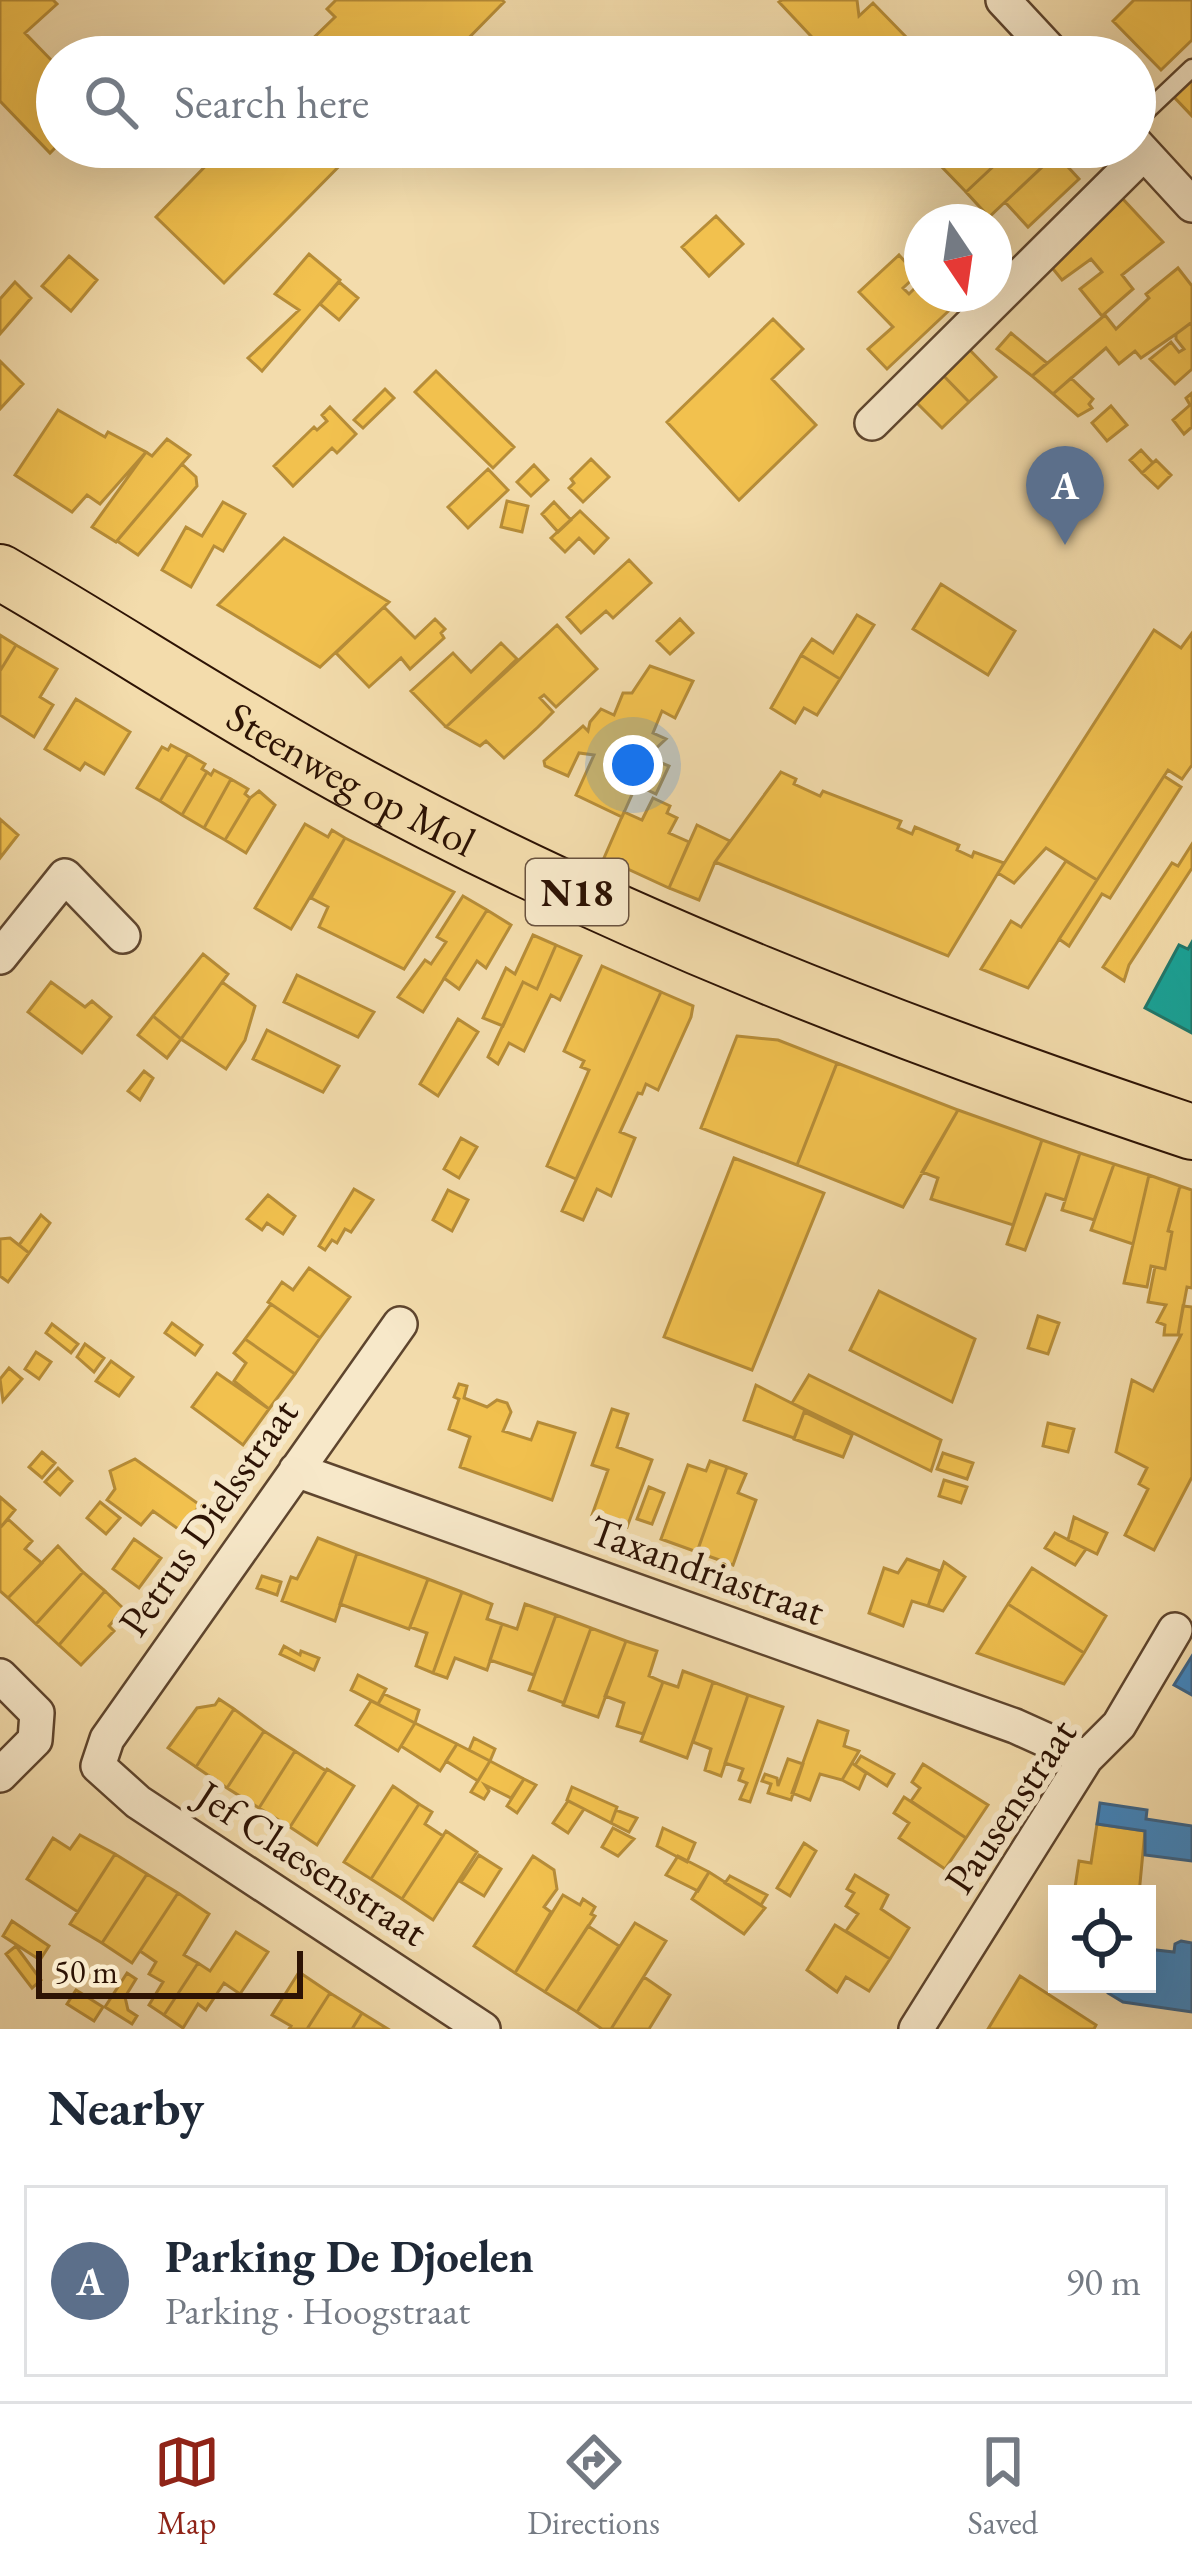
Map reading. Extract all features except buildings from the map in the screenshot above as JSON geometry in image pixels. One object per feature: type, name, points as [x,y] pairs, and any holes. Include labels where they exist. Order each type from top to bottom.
[{"type":"main road","name":"Steenweg op Mol","points":[[0,572],[345,778],[603,904],[1015,1072],[1192,1132]]},
{"type":"street","points":[[1003,0],[1036,36]]},
{"type":"street","points":[[1156,162],[1192,205]]},
{"type":"street","points":[[872,423],[1112,168]]},
{"type":"street","points":[[0,957],[65,876],[123,936]]},
{"type":"street","name":"Petrus Dielsstraat","points":[[98,1766],[107,1739],[400,1324]]},
{"type":"street","name":"Taxandriastraat","points":[[296,1470],[1015,1726],[1087,1758]]},
{"type":"street","name":"Pausenstraat","points":[[916,2029],[1087,1758],[1119,1725],[1175,1630]]},
{"type":"street","points":[[0,1676],[37,1713],[35,1739],[4,1771]]},
{"type":"street","name":"Jef Claesenstraat","points":[[98,1766],[138,1802],[469,2025]]},
{"type":"lane","points":[[1156,116],[1192,68]]},
{"type":"place","name":"Parking De Djoelen","points":[[1065,545]]}]
